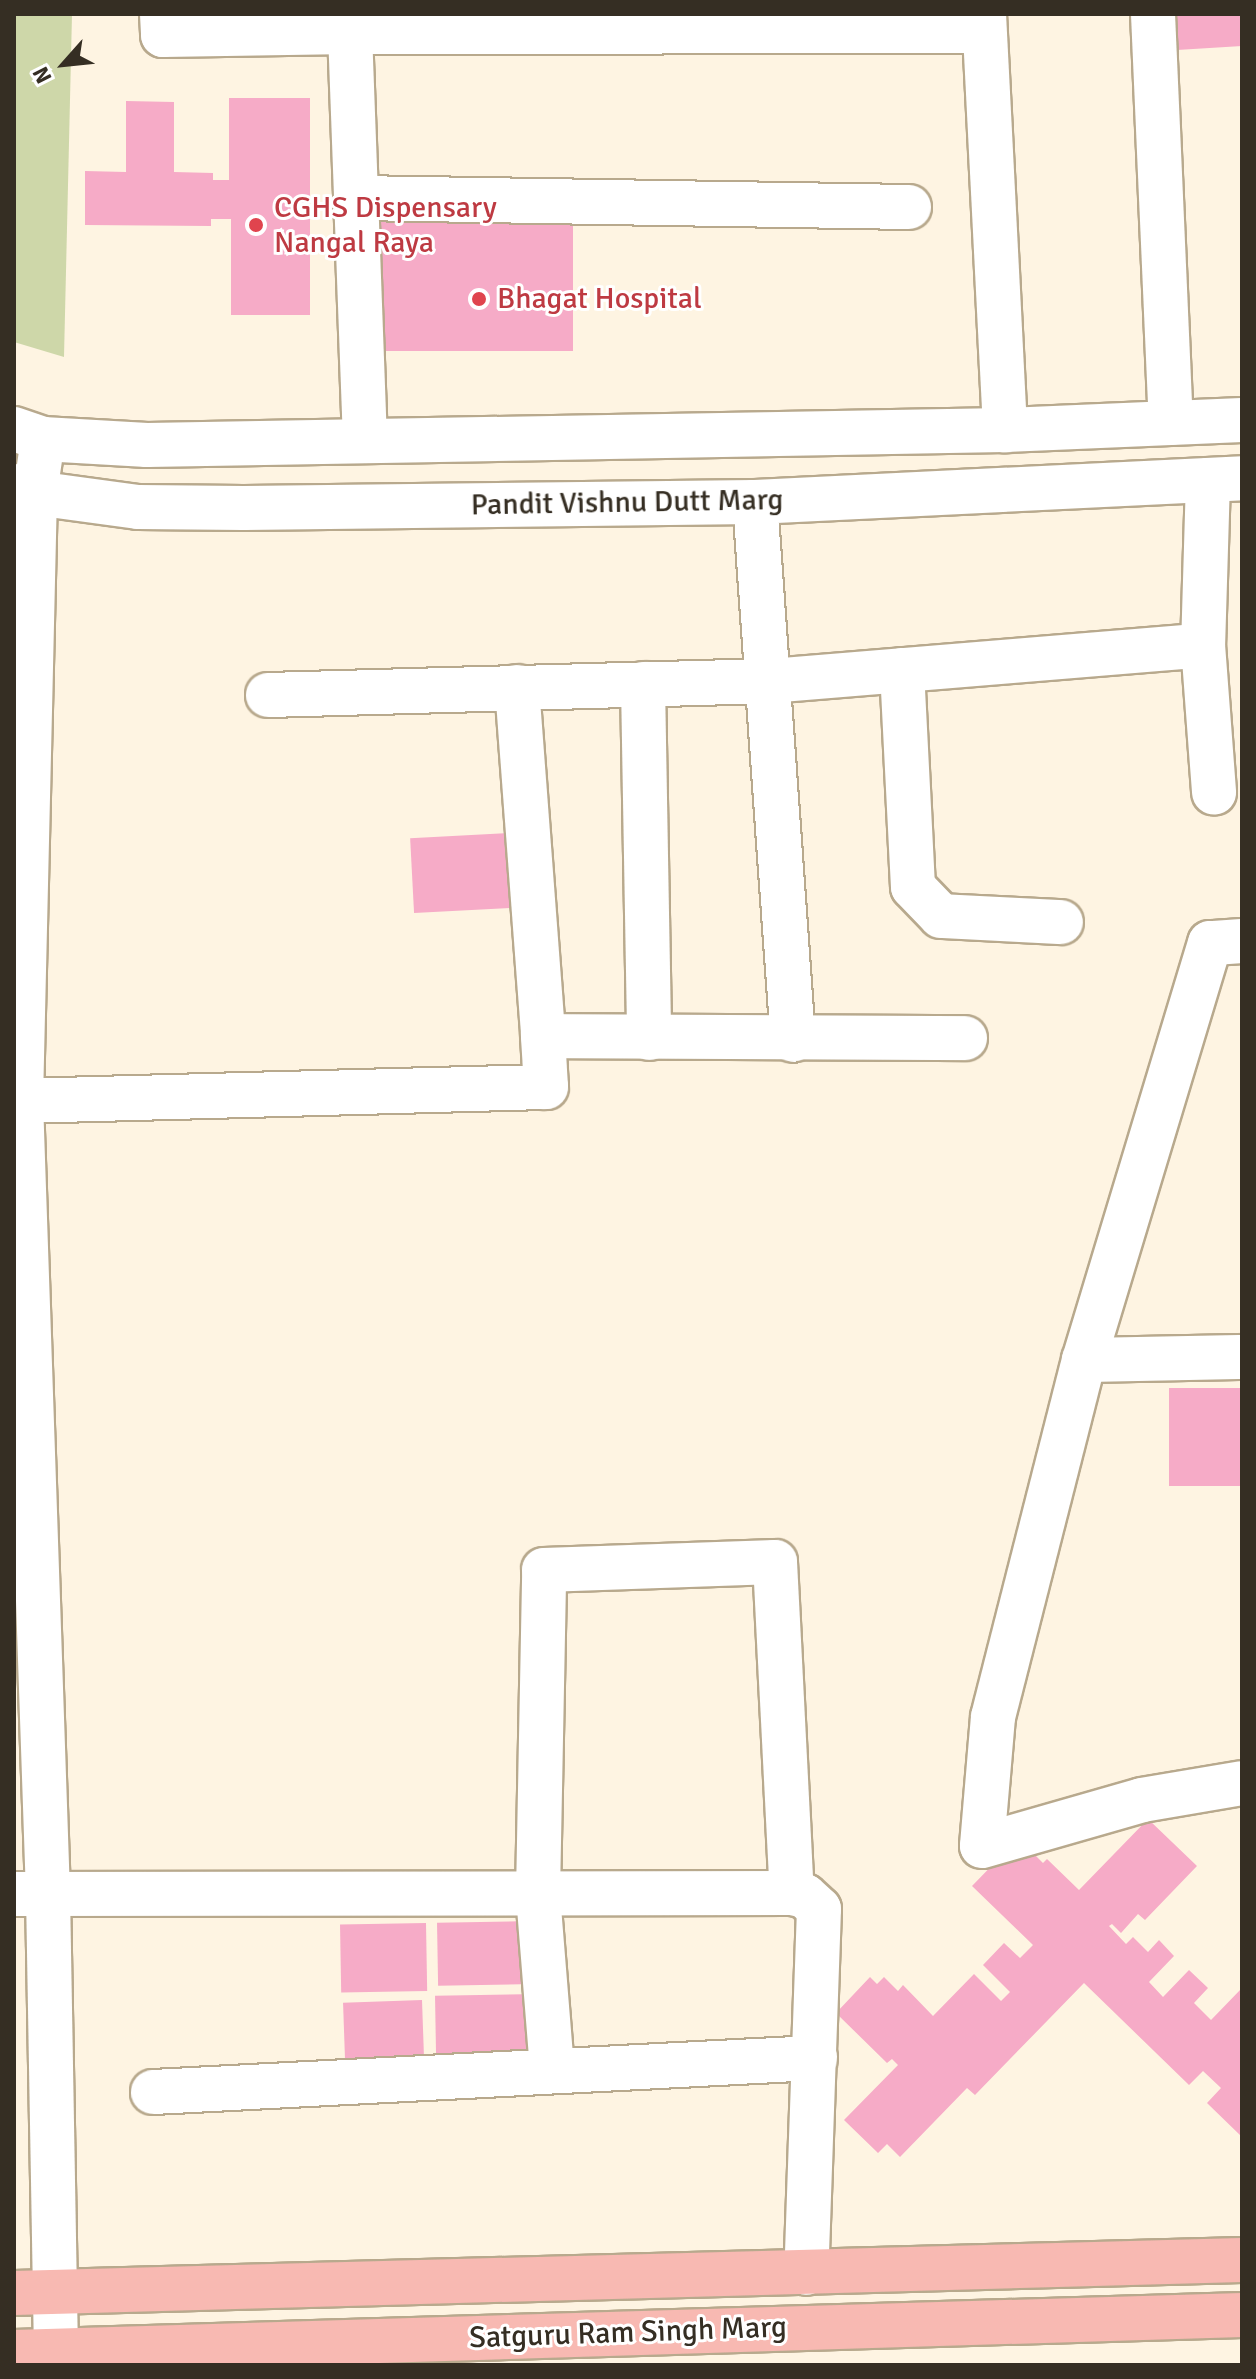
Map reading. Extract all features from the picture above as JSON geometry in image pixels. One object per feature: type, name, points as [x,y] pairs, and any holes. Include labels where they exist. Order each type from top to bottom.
[{"type":"main road","name":"Satguru Ram Singh Marg","points":[[34,2292],[1242,2260]]},
{"type":"main road","name":"Satguru Ram Singh Marg","points":[[35,2351],[1242,2315]]},
{"type":"street","points":[[162,14],[163,35],[328,26],[984,22],[1005,430]]},
{"type":"street","points":[[1153,14],[1171,423]]},
{"type":"street","points":[[328,26],[356,198],[365,441]]},
{"type":"street","points":[[356,198],[909,207]]},
{"type":"street","points":[[35,2351],[31,1894],[19,1230],[24,490],[29,434],[147,445],[1005,430],[1242,420]]},
{"type":"street","points":[[1214,793],[1203,645],[1225,479]]},
{"type":"street","name":"Pandit Vishnu Dutt Marg","points":[[24,490],[168,507],[755,502],[1225,479]]},
{"type":"street","points":[[755,502],[793,1040]]},
{"type":"street","points":[[268,695],[769,681],[1203,645]]},
{"type":"street","points":[[902,670],[913,887],[941,916],[1061,922]]},
{"type":"street","points":[[643,684],[649,1038]]},
{"type":"street","points":[[21,1101],[546,1087],[517,687]]},
{"type":"street","points":[[1242,941],[1210,943],[1084,1360],[993,1717],[982,1846],[1142,1800],[1242,1783]]},
{"type":"street","points":[[543,1036],[793,1040],[965,1038]]},
{"type":"street","points":[[1084,1360],[1242,1357]]},
{"type":"street","points":[[552,2069],[538,1894],[544,1570],[775,1562],[792,1893]]},
{"type":"street","points":[[31,1894],[792,1893],[805,1896],[819,1909],[806,2273]]},
{"type":"street","points":[[153,2092],[552,2069],[815,2058]]},
{"type":"green space","points":[[14,14],[72,14],[64,357],[14,342]]},
{"type":"building","points":[[1174,14],[1242,14],[1242,46],[1177,50]]},
{"type":"building","points":[[229,98],[310,98],[310,315],[231,315],[231,219],[211,219],[211,226],[85,225],[85,171],[126,172],[126,101],[174,102],[174,172],[213,173],[213,180],[229,180]]},
{"type":"building","points":[[365,218],[573,218],[573,351],[365,351]]},
{"type":"building","points":[[509,833],[513,908],[414,913],[410,838]]},
{"type":"building","points":[[1169,1388],[1242,1388],[1242,1486],[1169,1486]]},
{"type":"building","points":[[1148,1819],[1197,1866],[1145,1920],[1138,1914],[1121,1933],[1112,1924],[1109,1926],[1126,1944],[1133,1937],[1148,1952],[1159,1940],[1174,1956],[1149,1982],[1163,1997],[1189,1970],[1208,1988],[1194,2003],[1211,2020],[1242,1988],[1242,2137],[1207,2103],[1221,2088],[1203,2071],[1189,2085],[1084,1983],[975,2095],[967,2088],[900,2157],[887,2144],[878,2153],[844,2120],[898,2065],[892,2059],[887,2063],[836,2013],[870,1977],[877,1984],[884,1977],[898,1991],[903,1985],[933,2016],[974,1974],[1001,2001],[1010,1992],[983,1965],[1004,1943],[1020,1958],[1033,1945],[972,1886],[1007,1850],[1018,1861],[1029,1849],[1043,1863],[1047,1859],[1079,1890]]},
{"type":"building","points":[[533,1921],[534,1984],[438,1986],[437,1923]]},
{"type":"building","points":[[426,1923],[427,1991],[341,1992],[340,1925]]},
{"type":"building","points":[[538,1994],[539,2059],[436,2061],[435,1996]]},
{"type":"building","points":[[422,2000],[424,2060],[345,2063],[343,2003]]},
{"type":"place","name":"CGHS Dispensary Nangal Raya","points":[[256,225]]},
{"type":"place","name":"Bhagat Hospital","points":[[479,299]]}]
